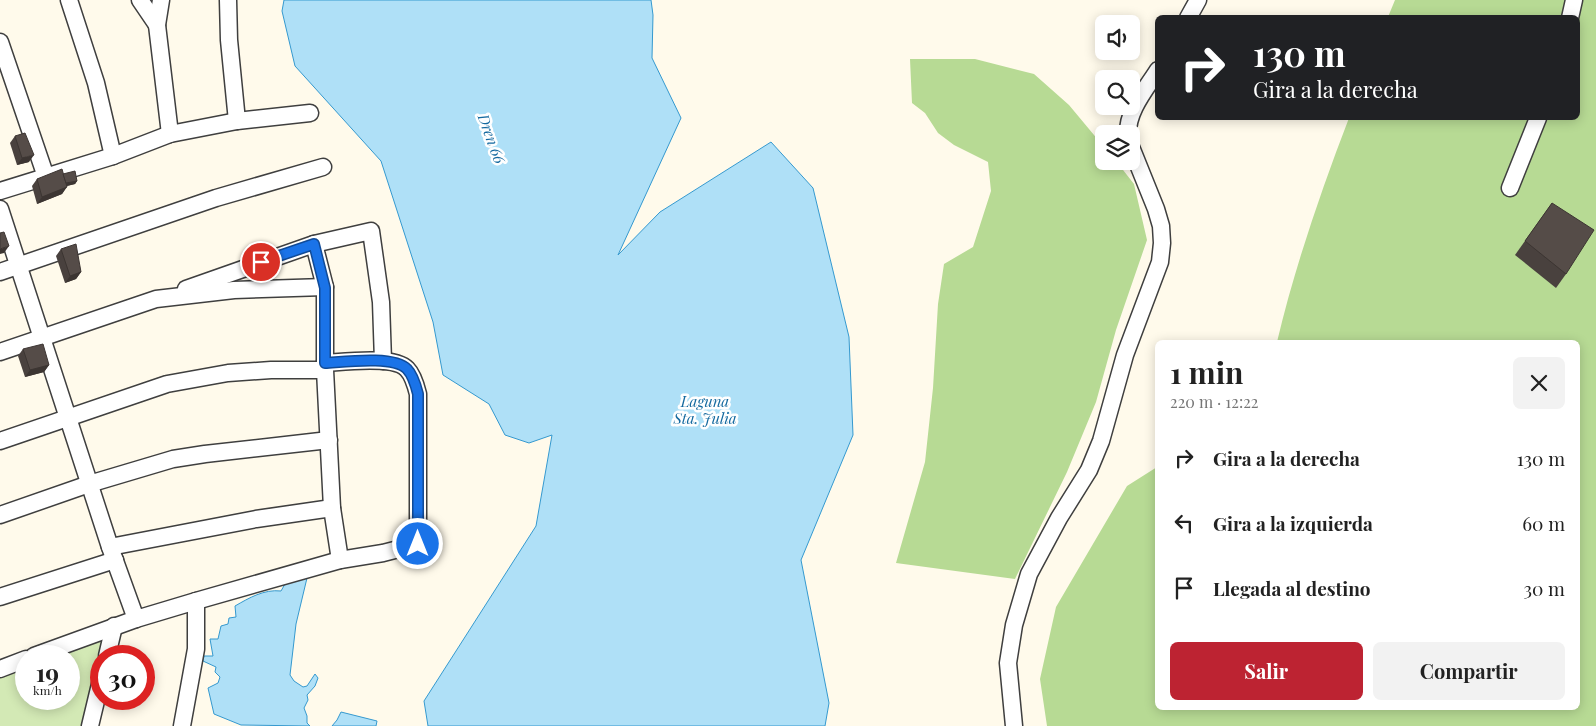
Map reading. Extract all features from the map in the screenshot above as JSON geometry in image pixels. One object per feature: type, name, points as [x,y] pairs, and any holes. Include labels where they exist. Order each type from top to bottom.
[{"type":"street","points":[[69,0],[96,83],[113,156]]},
{"type":"street","points":[[140,0],[157,25]]},
{"type":"street","points":[[161,0],[157,25],[170,134]]},
{"type":"street","points":[[228,0],[229,40],[237,121]]},
{"type":"street","points":[[1190,15],[1198,0]]},
{"type":"street","points":[[1571,15],[1574,0]]},
{"type":"street","points":[[0,42],[46,177]]},
{"type":"street","points":[[1128,125],[1133,111],[1155,75]]},
{"type":"street","points":[[0,191],[113,156],[170,134],[237,121],[310,113]]},
{"type":"street","points":[[1510,188],[1537,120]]},
{"type":"street","points":[[0,272],[216,198],[323,167]]},
{"type":"street","points":[[1014,726],[1008,663],[1014,625],[1029,574],[1059,518],[1089,470],[1101,441],[1125,355],[1160,262],[1161,226],[1140,169]]},
{"type":"street","points":[[0,209],[112,553],[136,619]]},
{"type":"street","points":[[0,352],[156,300],[314,244],[371,231],[381,302],[383,361]]},
{"type":"street","points":[[314,244],[325,288],[325,366],[332,508],[340,560]]},
{"type":"street","points":[[156,300],[234,290],[325,288]]},
{"type":"street","points":[[0,440],[167,384],[228,374],[383,361],[397,363],[407,368],[418,394],[418,544],[383,553],[340,560],[196,601],[114,626],[63,645]]},
{"type":"street","points":[[0,515],[90,484],[173,460],[205,454],[329,440]]},
{"type":"street","points":[[0,597],[112,553],[256,519],[332,508]]},
{"type":"street","points":[[182,726],[196,649],[196,601]]},
{"type":"street","points":[[110,645],[114,626]]},
{"type":"street","points":[[0,669],[15,663]]},
{"type":"street","points":[[90,726],[94,710]]},
{"type":"green space","points":[[1395,0],[1596,0],[1596,726],[1047,726],[1040,679],[1056,607],[1127,486],[1155,468],[1155,710],[1580,710],[1580,340],[1278,340],[1309,229],[1348,120],[1580,120],[1580,15],[1389,15]]},
{"type":"green space","points":[[910,59],[975,59],[1034,74],[1069,105],[1095,136],[1095,170],[1123,170],[1134,184],[1147,240],[1116,330],[1096,402],[1067,472],[1015,579],[896,563],[925,462],[933,388],[938,304],[944,264],[973,247],[991,191],[988,162],[954,145],[938,133],[925,113],[912,103]]},
{"type":"green space","points":[[107,634],[104,645],[90,645],[90,708],[86,726],[0,726],[0,674],[15,668],[15,710],[80,710],[80,645],[77,645]]},
{"type":"water","name":"Laguna Sta. Julia","points":[[284,0],[651,0],[653,15],[652,58],[681,118],[618,255],[660,212],[771,142],[813,188],[849,337],[853,435],[801,560],[829,703],[825,726],[428,726],[424,701],[536,526],[552,435],[529,443],[505,435],[489,404],[443,375],[433,322],[381,161],[295,66],[282,11]]},
{"type":"water","points":[[307,578],[296,624],[290,675],[294,681],[303,687],[307,686],[315,674],[318,678],[315,686],[307,695],[308,700],[304,708],[307,723],[310,726],[241,725],[214,714],[208,688],[218,683],[220,677],[215,672],[216,667],[203,661],[204,656],[213,656],[210,639],[218,639],[221,626],[228,624],[229,618],[236,617],[235,606],[251,597],[269,591],[281,591],[285,584]]},
{"type":"water","points":[[341,712],[377,721],[376,726],[332,726]]},
{"type":"building","points":[[25,133],[34,155],[22,158],[15,136]]},
{"type":"building","points":[[62,169],[67,187],[42,197],[37,179]]},
{"type":"building","points":[[75,171],[77,181],[66,183],[63,174]]},
{"type":"building","points":[[1552,203],[1594,230],[1566,274],[1525,241]]},
{"type":"building","points":[[4,232],[9,246],[0,249],[0,233]]},
{"type":"building","points":[[76,244],[81,272],[70,276],[61,249]]},
{"type":"building","points":[[43,344],[49,365],[30,370],[23,349]]},
{"type":"route","points":[[261,262],[314,244],[325,288],[325,363],[383,361],[397,363],[407,368],[418,394],[418,544]]},
{"type":"water label","name":"Dren 66","points":[[491,139]]}]
